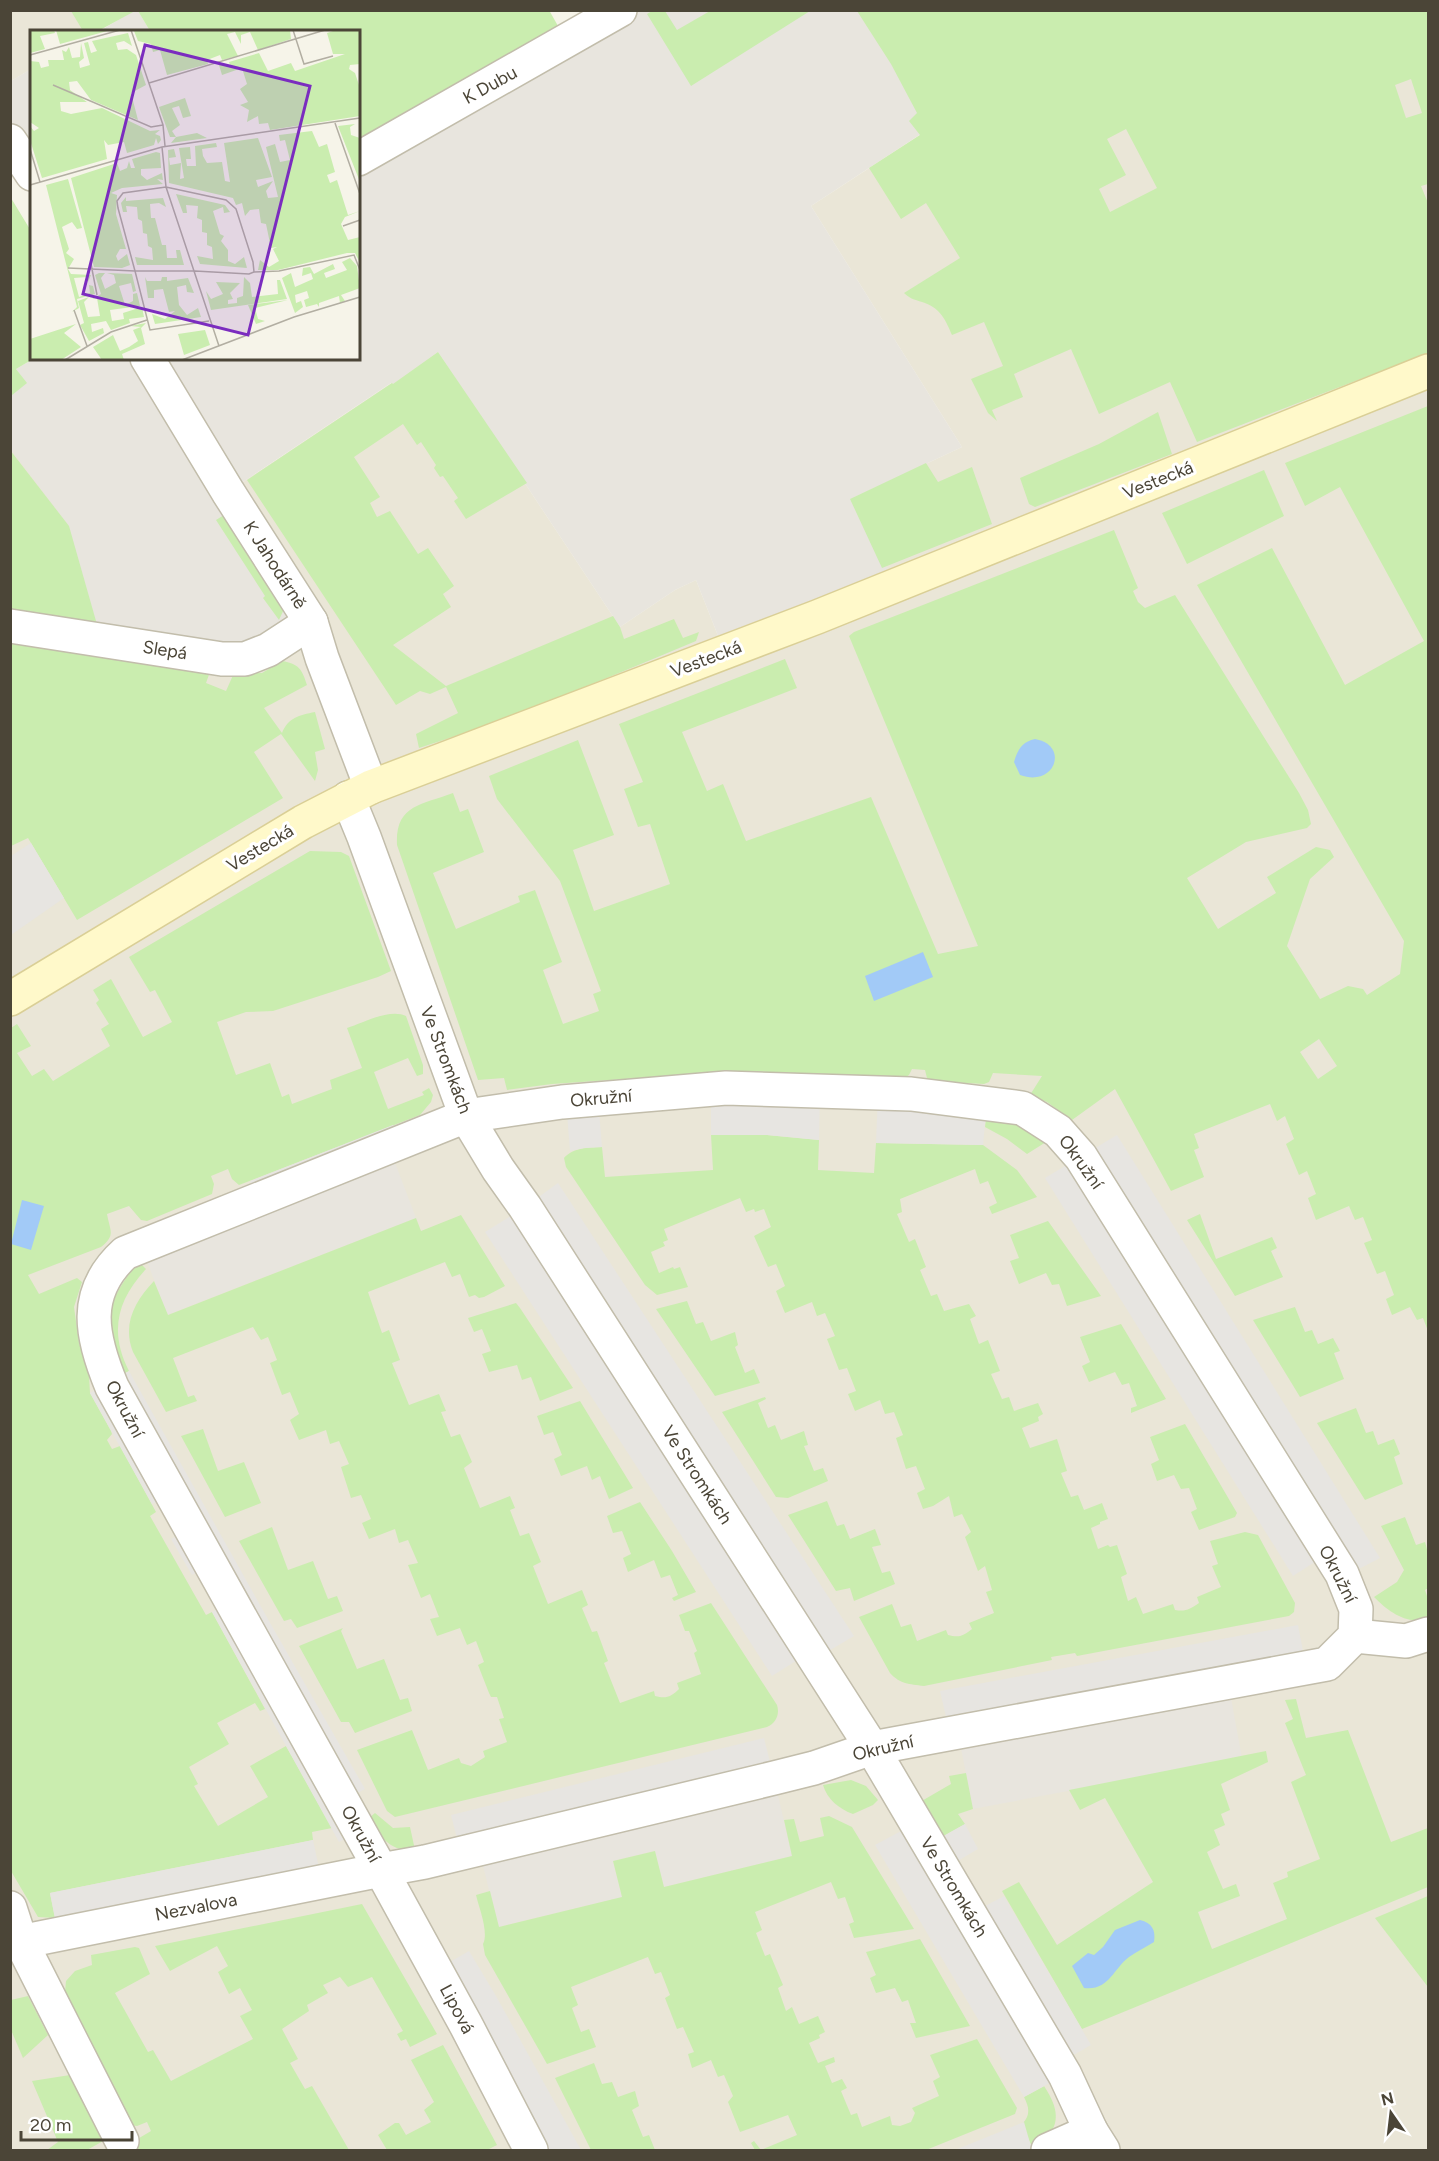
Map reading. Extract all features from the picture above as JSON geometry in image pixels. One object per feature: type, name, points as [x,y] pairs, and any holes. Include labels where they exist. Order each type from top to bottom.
[{"type":"street","name":"K Dubu","points":[[360,158],[620,10]]},
{"type":"street","points":[[10,141],[30,171]]},
{"type":"street","name":"K Jahodárně","points":[[148,360],[228,492],[311,622],[359,793]]},
{"type":"street","name":"Vestecká","points":[[10,999],[303,822],[359,793],[817,617],[1428,371]]},
{"type":"street","name":"Slepá","points":[[10,626],[222,659],[245,659],[268,651],[311,622]]},
{"type":"street","name":"Ve Stromkách","points":[[359,793],[364,837],[466,1116],[872,1748],[1065,2075],[1097,2141]]},
{"type":"street","name":"Okružní","points":[[726,1088],[911,1094],[1022,1108],[1058,1131],[1087,1167],[1342,1574],[1356,1609],[1355,1636],[1326,1664],[872,1748],[774,1779],[434,1860],[381,1869],[112,1387],[99,1354],[93,1329],[93,1312],[99,1288],[112,1264],[125,1252],[466,1116],[562,1101],[726,1088]]},
{"type":"street","points":[[1355,1636],[1406,1641],[1428,1634]]},
{"type":"street","name":"Nezvalova","points":[[16,1943],[381,1869]]},
{"type":"street","name":"Lipová","points":[[381,1869],[531,2151]]},
{"type":"street","points":[[10,1908],[16,1943],[122,2141]]},
{"type":"street","points":[[1048,2151],[1097,2141]]},
{"type":"shaded area","points":[[135,10],[138,11],[149,30],[101,30]]},
{"type":"shaded area","points":[[11,11],[135,11],[100,30],[30,30],[30,70],[11,81]]},
{"type":"shaded area","points":[[620,11],[893,11],[956,111],[811,206],[962,447],[855,497],[895,585],[724,651],[696,580],[675,590],[620,627],[438,352],[228,492],[311,622],[268,650],[98,639],[69,526],[11,450],[11,396],[26,383],[16,369],[31,360],[360,360],[360,158]]},
{"type":"shaded area","points":[[1428,41],[1428,2150],[11,2150],[10,450],[228,492],[438,352],[620,627],[675,590],[696,580],[724,651],[894,584],[855,497],[962,447],[811,206],[920,135]]},
{"type":"shaded area","points":[[30,70],[30,172],[11,141],[11,81]]},
{"type":"shaded area","points":[[31,843],[64,898],[11,935],[11,856]]},
{"type":"shaded area","points":[[711,1089],[820,1091],[819,1140],[767,1135],[711,1135]]},
{"type":"shaded area","points":[[878,1094],[987,1103],[983,1145],[876,1143]]},
{"type":"shaded area","points":[[598,1098],[602,1147],[570,1151],[566,1101]]},
{"type":"shaded area","points":[[393,1125],[401,1142],[257,1199],[250,1181]]},
{"type":"shaded area","points":[[1117,1135],[1380,1558],[1343,1577],[1329,1553],[1293,1576],[1045,1178]]},
{"type":"shaded area","points":[[389,1147],[416,1218],[167,1315],[141,1245]]},
{"type":"shaded area","points":[[558,1183],[854,1636],[815,1659],[810,1652],[772,1676],[485,1232]]},
{"type":"shaded area","points":[[129,1371],[365,1789],[343,1801],[351,1836],[339,1842],[212,1612],[232,1601],[212,1565],[192,1575],[171,1539],[192,1529],[172,1494],[152,1504],[90,1393]]},
{"type":"shaded area","points":[[1298,1625],[1306,1667],[950,1734],[940,1691]]},
{"type":"shaded area","points":[[1228,1682],[1242,1758],[973,1809],[958,1733]]},
{"type":"shaded area","points":[[764,1738],[774,1778],[461,1854],[451,1815]]},
{"type":"shaded area","points":[[774,1778],[792,1856],[664,1887],[654,1851],[613,1861],[622,1897],[498,1927],[479,1849]]},
{"type":"shaded area","points":[[916,1823],[940,1838],[965,1824],[978,1849],[944,1869],[970,1914],[1004,1896],[1091,2045],[1058,2064],[1065,2075],[1024,2097],[875,1845]]},
{"type":"shaded area","points":[[313,1840],[322,1882],[58,1934],[50,1893]]},
{"type":"shaded area","points":[[469,1951],[581,2150],[524,2150],[436,1970]]},
{"type":"shaded area","points":[[1024,2122],[1032,2150],[955,2150]]},
{"type":"green space","points":[[549,10],[558,26],[360,139],[360,30],[149,30],[138,11]]},
{"type":"green space","points":[[71,11],[135,11],[100,30],[82,30]]},
{"type":"green space","points":[[652,11],[665,11],[677,30],[710,11],[810,11],[691,86],[647,14]]},
{"type":"green space","points":[[857,11],[1428,11],[1428,184],[1421,186],[1428,203],[1428,353],[1197,442],[1170,382],[1099,414],[1071,349],[1014,374],[1023,397],[992,410],[997,421],[988,413],[971,379],[1003,366],[984,322],[952,335],[939,312],[904,293],[960,258],[926,203],[901,219],[869,168],[920,135],[909,121],[917,113],[891,64]],"holes":[[[1411,79],[1422,113],[1406,118],[1395,85]],[[1126,129],[1157,188],[1110,212],[1099,189],[1126,175],[1107,139]]]},
{"type":"green space","points":[[11,198],[30,229],[31,360],[16,369],[27,383],[11,396]]},
{"type":"green space","points":[[438,352],[527,483],[466,519],[454,501],[458,498],[443,476],[440,477],[434,468],[436,465],[421,442],[417,445],[403,424],[354,457],[380,497],[370,503],[377,517],[390,511],[418,554],[428,548],[454,586],[443,594],[451,607],[393,645],[446,686],[613,616],[624,639],[674,619],[683,638],[699,632],[696,641],[628,670],[524,711],[419,748],[416,734],[458,713],[446,687],[430,694],[420,691],[396,705],[247,480]]},
{"type":"green space","points":[[1428,406],[1428,1331],[1423,1318],[1417,1320],[1410,1307],[1392,1315],[1386,1299],[1394,1295],[1385,1271],[1377,1274],[1364,1243],[1372,1240],[1363,1217],[1355,1220],[1349,1206],[1316,1220],[1308,1198],[1316,1194],[1307,1171],[1299,1175],[1286,1144],[1294,1139],[1285,1116],[1277,1121],[1270,1104],[1194,1134],[1199,1148],[1194,1150],[1204,1177],[1171,1191],[1115,1089],[1072,1120],[1047,1102],[1030,1095],[1042,1076],[993,1073],[989,1082],[984,1084],[931,1081],[927,1078],[925,1070],[912,1069],[904,1078],[742,1071],[552,1084],[507,1090],[504,1078],[478,1080],[397,845],[400,822],[405,814],[421,804],[453,793],[460,812],[468,809],[484,852],[433,873],[456,929],[520,902],[518,896],[535,890],[562,962],[543,970],[563,1024],[599,1011],[593,994],[601,991],[560,881],[497,799],[489,776],[578,740],[614,835],[573,850],[594,911],[670,884],[650,824],[638,827],[624,789],[643,782],[619,724],[785,659],[797,688],[682,732],[707,791],[723,784],[746,841],[871,797],[938,954],[978,946],[849,636],[854,632],[1114,530],[1138,588],[1133,591],[1138,602],[1145,608],[1175,595],[1308,810],[1311,824],[1307,828],[1246,842],[1187,878],[1218,929],[1276,893],[1267,877],[1316,847],[1330,850],[1334,857],[1310,879],[1287,946],[1320,999],[1348,986],[1363,989],[1367,995],[1400,974],[1404,941],[1197,585],[1272,548],[1345,685],[1424,641],[1340,487],[1305,506],[1285,463]],"holes":[[[1319,1039],[1337,1066],[1318,1079],[1300,1052]]]},
{"type":"green space","points":[[1158,412],[1172,454],[1035,507],[1029,504],[1020,478],[1099,444]]},
{"type":"green space","points":[[10,450],[69,526],[98,628],[11,615]]},
{"type":"green space","points":[[926,463],[938,482],[972,467],[992,524],[882,568],[850,499]]},
{"type":"green space","points":[[1264,470],[1284,516],[1187,564],[1162,513]]},
{"type":"green space","points":[[224,515],[284,609],[279,620],[263,598],[265,596],[216,520]]},
{"type":"green space","points":[[11,640],[211,669],[206,683],[226,691],[234,673],[262,673],[282,661],[292,664],[301,671],[307,685],[264,708],[282,733],[287,724],[295,718],[315,712],[325,749],[315,752],[318,770],[315,781],[281,734],[254,752],[283,798],[77,920],[28,838],[11,846]]},
{"type":"green space","points":[[310,851],[341,852],[349,856],[391,971],[273,1011],[246,1012],[217,1022],[236,1075],[270,1063],[282,1097],[289,1094],[292,1104],[332,1089],[330,1080],[362,1068],[347,1028],[385,1015],[400,1014],[406,1016],[423,1065],[423,1074],[417,1076],[408,1058],[374,1072],[388,1109],[424,1095],[422,1092],[429,1088],[433,1095],[431,1102],[420,1115],[239,1185],[232,1179],[228,1169],[211,1176],[214,1184],[212,1194],[147,1221],[141,1220],[129,1206],[107,1214],[110,1236],[101,1247],[28,1275],[39,1294],[77,1278],[82,1282],[74,1307],[79,1343],[89,1375],[90,1393],[112,1434],[107,1440],[112,1449],[120,1446],[156,1512],[150,1516],[206,1615],[212,1612],[265,1709],[260,1711],[255,1703],[217,1723],[229,1744],[189,1767],[198,1784],[194,1786],[218,1826],[268,1797],[250,1766],[286,1746],[332,1828],[312,1832],[313,1840],[50,1893],[55,1918],[38,1917],[11,1871],[11,1028],[17,1024],[31,1046],[17,1053],[32,1076],[44,1069],[53,1081],[110,1046],[101,1029],[109,1024],[96,1003],[99,1000],[93,990],[111,979],[143,1037],[172,1022],[155,990],[150,992],[129,957]]},
{"type":"green space","points":[[986,1119],[1022,1125],[1046,1142],[1027,1154],[1007,1139],[985,1127]]},
{"type":"green space","points":[[711,1135],[767,1135],[819,1140],[818,1170],[874,1173],[876,1143],[983,1145],[1017,1170],[1037,1197],[992,1214],[989,1207],[997,1203],[988,1181],[980,1184],[975,1169],[900,1199],[902,1212],[897,1214],[909,1242],[915,1239],[926,1267],[920,1270],[931,1296],[937,1294],[944,1311],[969,1304],[976,1316],[970,1319],[979,1344],[988,1340],[1000,1371],[991,1374],[1002,1399],[1009,1397],[1014,1411],[1038,1403],[1043,1414],[1038,1417],[1039,1421],[1022,1428],[1030,1448],[1057,1439],[1067,1471],[1061,1473],[1071,1497],[1078,1495],[1084,1510],[1102,1503],[1108,1519],[1091,1528],[1098,1549],[1108,1545],[1110,1547],[1117,1545],[1127,1574],[1121,1577],[1128,1601],[1136,1597],[1143,1614],[1173,1604],[1175,1610],[1193,1607],[1199,1603],[1197,1597],[1221,1587],[1212,1566],[1218,1564],[1210,1541],[1245,1532],[1258,1535],[1295,1603],[1294,1612],[1289,1616],[1077,1656],[1075,1653],[1051,1657],[1052,1660],[924,1686],[905,1683],[894,1677],[859,1617],[892,1604],[901,1627],[911,1624],[917,1641],[946,1630],[948,1635],[961,1636],[972,1629],[969,1623],[994,1613],[986,1592],[992,1590],[985,1566],[978,1571],[965,1537],[971,1532],[962,1514],[954,1517],[949,1496],[923,1509],[917,1493],[925,1489],[916,1466],[906,1469],[896,1438],[903,1435],[894,1412],[885,1414],[880,1400],[855,1411],[848,1394],[856,1391],[847,1368],[839,1370],[827,1339],[835,1336],[825,1313],[817,1316],[812,1302],[785,1313],[776,1291],[785,1286],[776,1264],[768,1267],[754,1236],[771,1227],[764,1209],[746,1212],[740,1198],[664,1229],[668,1240],[663,1242],[665,1246],[651,1252],[659,1273],[673,1267],[674,1269],[680,1267],[688,1287],[657,1295],[645,1285],[566,1167],[564,1158],[577,1150],[602,1147],[605,1177],[713,1170]]},
{"type":"green space","points":[[1200,1214],[1216,1259],[1272,1237],[1277,1248],[1271,1251],[1283,1277],[1235,1296],[1187,1220]]},
{"type":"green space","points":[[461,1215],[505,1286],[484,1297],[479,1298],[475,1295],[469,1297],[460,1274],[452,1277],[445,1262],[368,1292],[382,1333],[389,1330],[400,1360],[392,1363],[409,1405],[439,1394],[446,1411],[441,1412],[451,1437],[460,1434],[472,1462],[464,1468],[480,1508],[510,1496],[515,1508],[510,1510],[520,1536],[529,1533],[541,1562],[533,1566],[548,1604],[582,1590],[588,1605],[582,1608],[592,1632],[597,1631],[608,1661],[604,1663],[620,1703],[654,1691],[655,1696],[668,1697],[679,1689],[677,1683],[701,1674],[694,1653],[697,1651],[679,1615],[711,1603],[777,1705],[778,1715],[775,1721],[767,1727],[395,1817],[387,1811],[357,1750],[412,1730],[428,1770],[459,1758],[461,1763],[471,1766],[485,1757],[483,1751],[507,1742],[499,1719],[504,1718],[497,1697],[491,1697],[478,1665],[484,1662],[476,1641],[467,1645],[460,1628],[437,1636],[430,1619],[439,1617],[430,1594],[421,1598],[408,1565],[418,1563],[408,1540],[399,1543],[395,1529],[369,1539],[362,1523],[371,1519],[361,1495],[351,1498],[341,1467],[349,1464],[339,1441],[330,1444],[326,1430],[299,1440],[290,1420],[299,1414],[290,1392],[282,1395],[270,1363],[277,1360],[268,1337],[261,1340],[253,1327],[173,1358],[188,1397],[194,1395],[197,1401],[166,1412],[133,1352],[129,1332],[136,1305],[154,1281],[168,1315],[416,1218],[421,1231]]},
{"type":"green space","points":[[1048,1221],[1101,1296],[1067,1306],[1059,1284],[1052,1285],[1046,1273],[1019,1284],[1010,1261],[1019,1258],[1010,1235]]},
{"type":"green space","points":[[139,1262],[146,1269],[128,1293],[119,1317],[119,1343],[129,1371],[120,1376],[109,1330],[110,1311],[117,1293]]},
{"type":"green space","points":[[687,1301],[696,1324],[703,1322],[711,1341],[735,1332],[738,1345],[735,1347],[745,1373],[754,1369],[760,1383],[715,1396],[656,1309]]},
{"type":"green space","points":[[516,1303],[573,1388],[540,1401],[531,1377],[522,1380],[517,1365],[489,1372],[482,1354],[491,1351],[482,1329],[474,1332],[468,1318]]},
{"type":"green space","points":[[1295,1307],[1305,1332],[1312,1330],[1318,1344],[1333,1338],[1340,1351],[1334,1353],[1344,1379],[1300,1397],[1253,1320]]},
{"type":"green space","points":[[1121,1324],[1166,1399],[1131,1413],[1131,1408],[1137,1406],[1129,1383],[1122,1385],[1115,1372],[1089,1382],[1082,1366],[1090,1362],[1080,1337]]},
{"type":"green space","points":[[765,1397],[766,1399],[758,1403],[768,1428],[775,1425],[781,1440],[804,1431],[808,1445],[804,1446],[814,1471],[823,1468],[828,1481],[788,1498],[776,1497],[722,1412]]},
{"type":"green space","points":[[580,1401],[633,1488],[609,1499],[600,1476],[592,1480],[587,1466],[561,1476],[554,1459],[562,1455],[553,1432],[544,1435],[537,1416]]},
{"type":"green space","points":[[1356,1408],[1366,1433],[1373,1431],[1378,1445],[1394,1439],[1400,1454],[1394,1457],[1403,1484],[1365,1500],[1317,1423]]},
{"type":"green space","points":[[1185,1424],[1237,1513],[1235,1517],[1199,1530],[1191,1512],[1197,1509],[1189,1488],[1181,1489],[1174,1475],[1157,1481],[1151,1464],[1159,1460],[1150,1437]]},
{"type":"green space","points":[[203,1429],[218,1471],[244,1462],[261,1503],[225,1517],[181,1436]]},
{"type":"green space","points":[[827,1501],[837,1526],[844,1524],[850,1539],[875,1529],[881,1545],[872,1547],[882,1573],[890,1571],[895,1584],[854,1601],[850,1588],[836,1591],[788,1515]]},
{"type":"green space","points":[[640,1502],[696,1592],[674,1601],[672,1598],[678,1595],[670,1575],[661,1578],[654,1560],[628,1572],[623,1558],[631,1554],[622,1531],[613,1533],[607,1516]]},
{"type":"green space","points":[[1405,1517],[1416,1545],[1425,1542],[1428,1553],[1428,1588],[1425,1590],[1428,1599],[1428,1618],[1420,1620],[1398,1616],[1374,1597],[1397,1582],[1404,1570],[1381,1526]]},
{"type":"green space","points":[[272,1527],[288,1570],[313,1561],[328,1599],[337,1596],[343,1611],[297,1628],[291,1619],[284,1621],[239,1541]]},
{"type":"green space","points":[[343,1628],[341,1631],[357,1669],[384,1659],[400,1700],[408,1698],[412,1711],[355,1733],[349,1722],[341,1722],[299,1646]]},
{"type":"green space","points":[[1296,1699],[1306,1738],[1348,1730],[1391,1842],[1428,1828],[1428,1887],[1082,2029],[1002,1891],[1019,1882],[1057,1945],[1153,1882],[1105,1798],[1080,1810],[1069,1790],[1266,1751],[1268,1762],[1221,1784],[1230,1810],[1221,1814],[1225,1825],[1214,1830],[1220,1845],[1207,1852],[1223,1889],[1236,1884],[1240,1896],[1198,1912],[1212,1949],[1287,1919],[1273,1883],[1288,1877],[1287,1872],[1320,1859],[1291,1782],[1306,1775],[1285,1723],[1293,1719],[1285,1700]]},
{"type":"green space","points":[[966,1773],[973,1809],[958,1814],[965,1824],[940,1838],[920,1802],[951,1784],[949,1776]]},
{"type":"green space","points":[[851,1780],[866,1786],[878,1800],[873,1805],[853,1814],[834,1803],[827,1795],[823,1785]]},
{"type":"green space","points":[[375,1813],[393,1828],[410,1827],[415,1850],[399,1849],[387,1842],[369,1818]]},
{"type":"green space","points":[[829,1816],[852,1827],[914,1929],[854,1938],[849,1924],[854,1922],[845,1897],[838,1899],[831,1882],[755,1912],[762,1930],[756,1933],[765,1956],[770,1954],[783,1985],[778,1988],[786,2011],[792,2007],[799,2024],[818,2016],[825,2032],[819,2035],[820,2038],[809,2043],[818,2063],[834,2057],[835,2062],[825,2066],[832,2083],[842,2079],[847,2088],[841,2091],[851,2115],[857,2113],[862,2127],[890,2116],[892,2125],[900,2126],[911,2122],[915,2113],[912,2108],[939,2096],[933,2081],[940,2077],[930,2055],[977,2039],[1017,2108],[1015,2114],[926,2150],[761,2150],[797,2135],[788,2115],[740,2132],[728,2102],[733,2096],[724,2075],[718,2077],[711,2060],[692,2068],[688,2054],[694,2052],[683,2027],[677,2029],[665,1998],[670,1995],[661,1972],[655,1974],[648,1957],[571,1987],[578,2005],[572,2008],[581,2032],[589,2029],[596,2047],[547,2064],[485,1955],[483,1944],[485,1933],[476,1895],[490,1891],[499,1927],[622,1897],[613,1861],[655,1851],[664,1887],[792,1856],[784,1820],[794,1819],[800,1842],[824,1836],[820,1818]]},
{"type":"green space","points":[[1428,1896],[1428,1987],[1375,1918]]},
{"type":"green space","points":[[362,1904],[437,2034],[410,2047],[406,2039],[401,2041],[397,2034],[403,2031],[372,1977],[348,1987],[340,1977],[323,1985],[328,1993],[307,2005],[309,2011],[282,2029],[298,2059],[290,2063],[305,2089],[312,2086],[349,2150],[119,2150],[151,2131],[147,2122],[137,2126],[129,2125],[64,2003],[66,1981],[75,1971],[92,1965],[91,1955],[139,1948],[150,1974],[115,1993],[148,2052],[153,2050],[171,2081],[253,2039],[240,2016],[252,2010],[240,1988],[229,1994],[218,1972],[228,1966],[217,1946],[170,1971],[155,1946]]},
{"type":"green space","points":[[920,1939],[970,2026],[916,2038],[910,2023],[916,2023],[908,2000],[902,2002],[895,1988],[876,1993],[870,1978],[876,1975],[866,1952]]},
{"type":"green space","points":[[28,1996],[48,2035],[23,2058],[11,2030],[11,2000]]},
{"type":"green space","points":[[443,2045],[497,2145],[487,2150],[387,2150],[378,2135],[395,2123],[399,2123],[406,2135],[431,2122],[424,2110],[434,2102],[411,2060]]},
{"type":"green space","points":[[594,2063],[602,2084],[612,2082],[618,2097],[635,2091],[639,2106],[632,2110],[643,2137],[649,2135],[655,2150],[591,2150],[555,2078]]},
{"type":"green space","points":[[70,2075],[105,2140],[87,2150],[47,2150],[58,2142],[32,2081]]},
{"type":"green space","points":[[1044,2086],[1054,2104],[1056,2120],[1049,2135],[1032,2147],[1022,2124],[1028,2111],[1024,2097]]},
{"type":"green space","points":[[754,2141],[761,2150],[755,2150],[751,2143]]},
{"type":"water","points":[[1035,739],[1046,743],[1052,749],[1055,756],[1054,764],[1042,776],[1020,775],[1014,762],[1017,753],[1024,744]]},
{"type":"water","points":[[923,952],[933,977],[874,1001],[865,976]]},
{"type":"water","points":[[22,1200],[44,1206],[31,1250],[11,1244]]},
{"type":"water","points":[[1140,1920],[1148,1923],[1152,1928],[1154,1942],[1123,1962],[1105,1983],[1092,1988],[1084,1988],[1072,1966],[1088,1953],[1094,1955],[1115,1930]]}]
